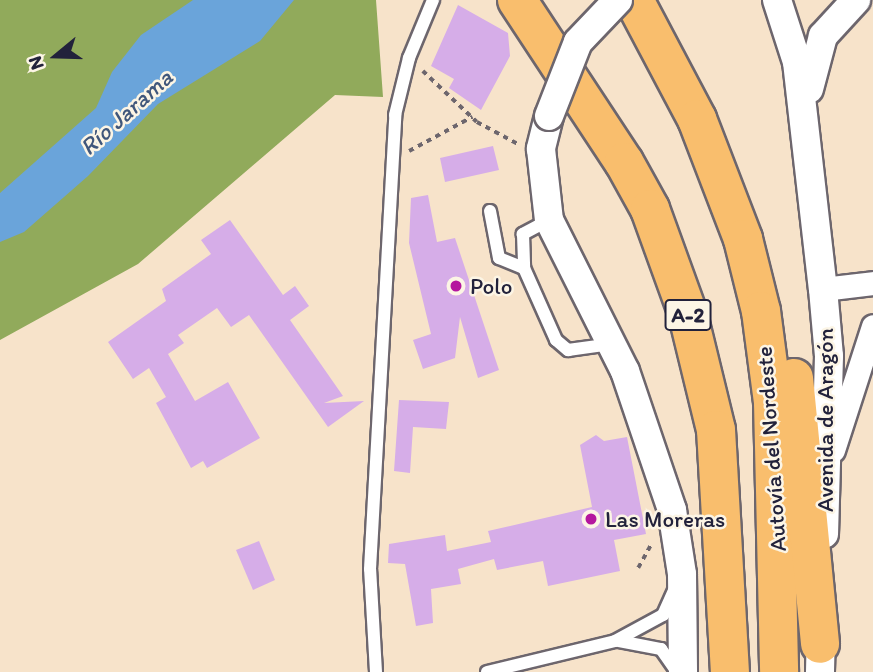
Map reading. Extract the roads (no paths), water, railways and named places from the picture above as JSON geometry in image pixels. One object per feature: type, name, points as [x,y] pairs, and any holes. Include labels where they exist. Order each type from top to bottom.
[{"type":"highway","name":"A-2","points":[[517,0],[624,162],[649,209],[687,311],[716,430],[726,522],[730,672]]},
{"type":"highway","name":"Autovía del Nordeste","points":[[634,0],[697,119],[743,239],[761,311],[773,402],[779,672]]},
{"type":"highway","points":[[697,119],[744,187],[779,299],[811,500],[820,658]]},
{"type":"street","points":[[618,0],[578,42],[549,117],[541,149],[549,220],[611,344],[652,440],[682,574],[683,672]]},
{"type":"street","name":"Avenida de Aragón","points":[[777,0],[793,35],[829,356],[820,658]]},
{"type":"street","name":"Avenida de Aragón","points":[[803,127],[817,50],[856,0]]},
{"type":"street","points":[[823,289],[873,283]]},
{"type":"street","points":[[825,476],[873,326]]},
{"type":"lane","points":[[376,672],[370,569],[396,115],[413,49],[433,0]]},
{"type":"lane","points":[[490,211],[499,258],[524,268]]},
{"type":"lane","points":[[549,220],[523,234],[524,268],[556,340],[568,350],[611,344]]},
{"type":"lane","points":[[487,672],[615,641],[663,615],[682,574]]},
{"type":"lane","points":[[615,641],[661,649],[677,672]]},
{"type":"water","name":"Río Jarama","points":[[193,0],[294,0],[260,41],[158,104],[88,176],[24,232],[0,242],[0,193],[96,108],[112,72],[141,35]]},
{"type":"place","name":"Polo","points":[[456,286]]},
{"type":"place","name":"Las Moreras","points":[[591,519]]}]
